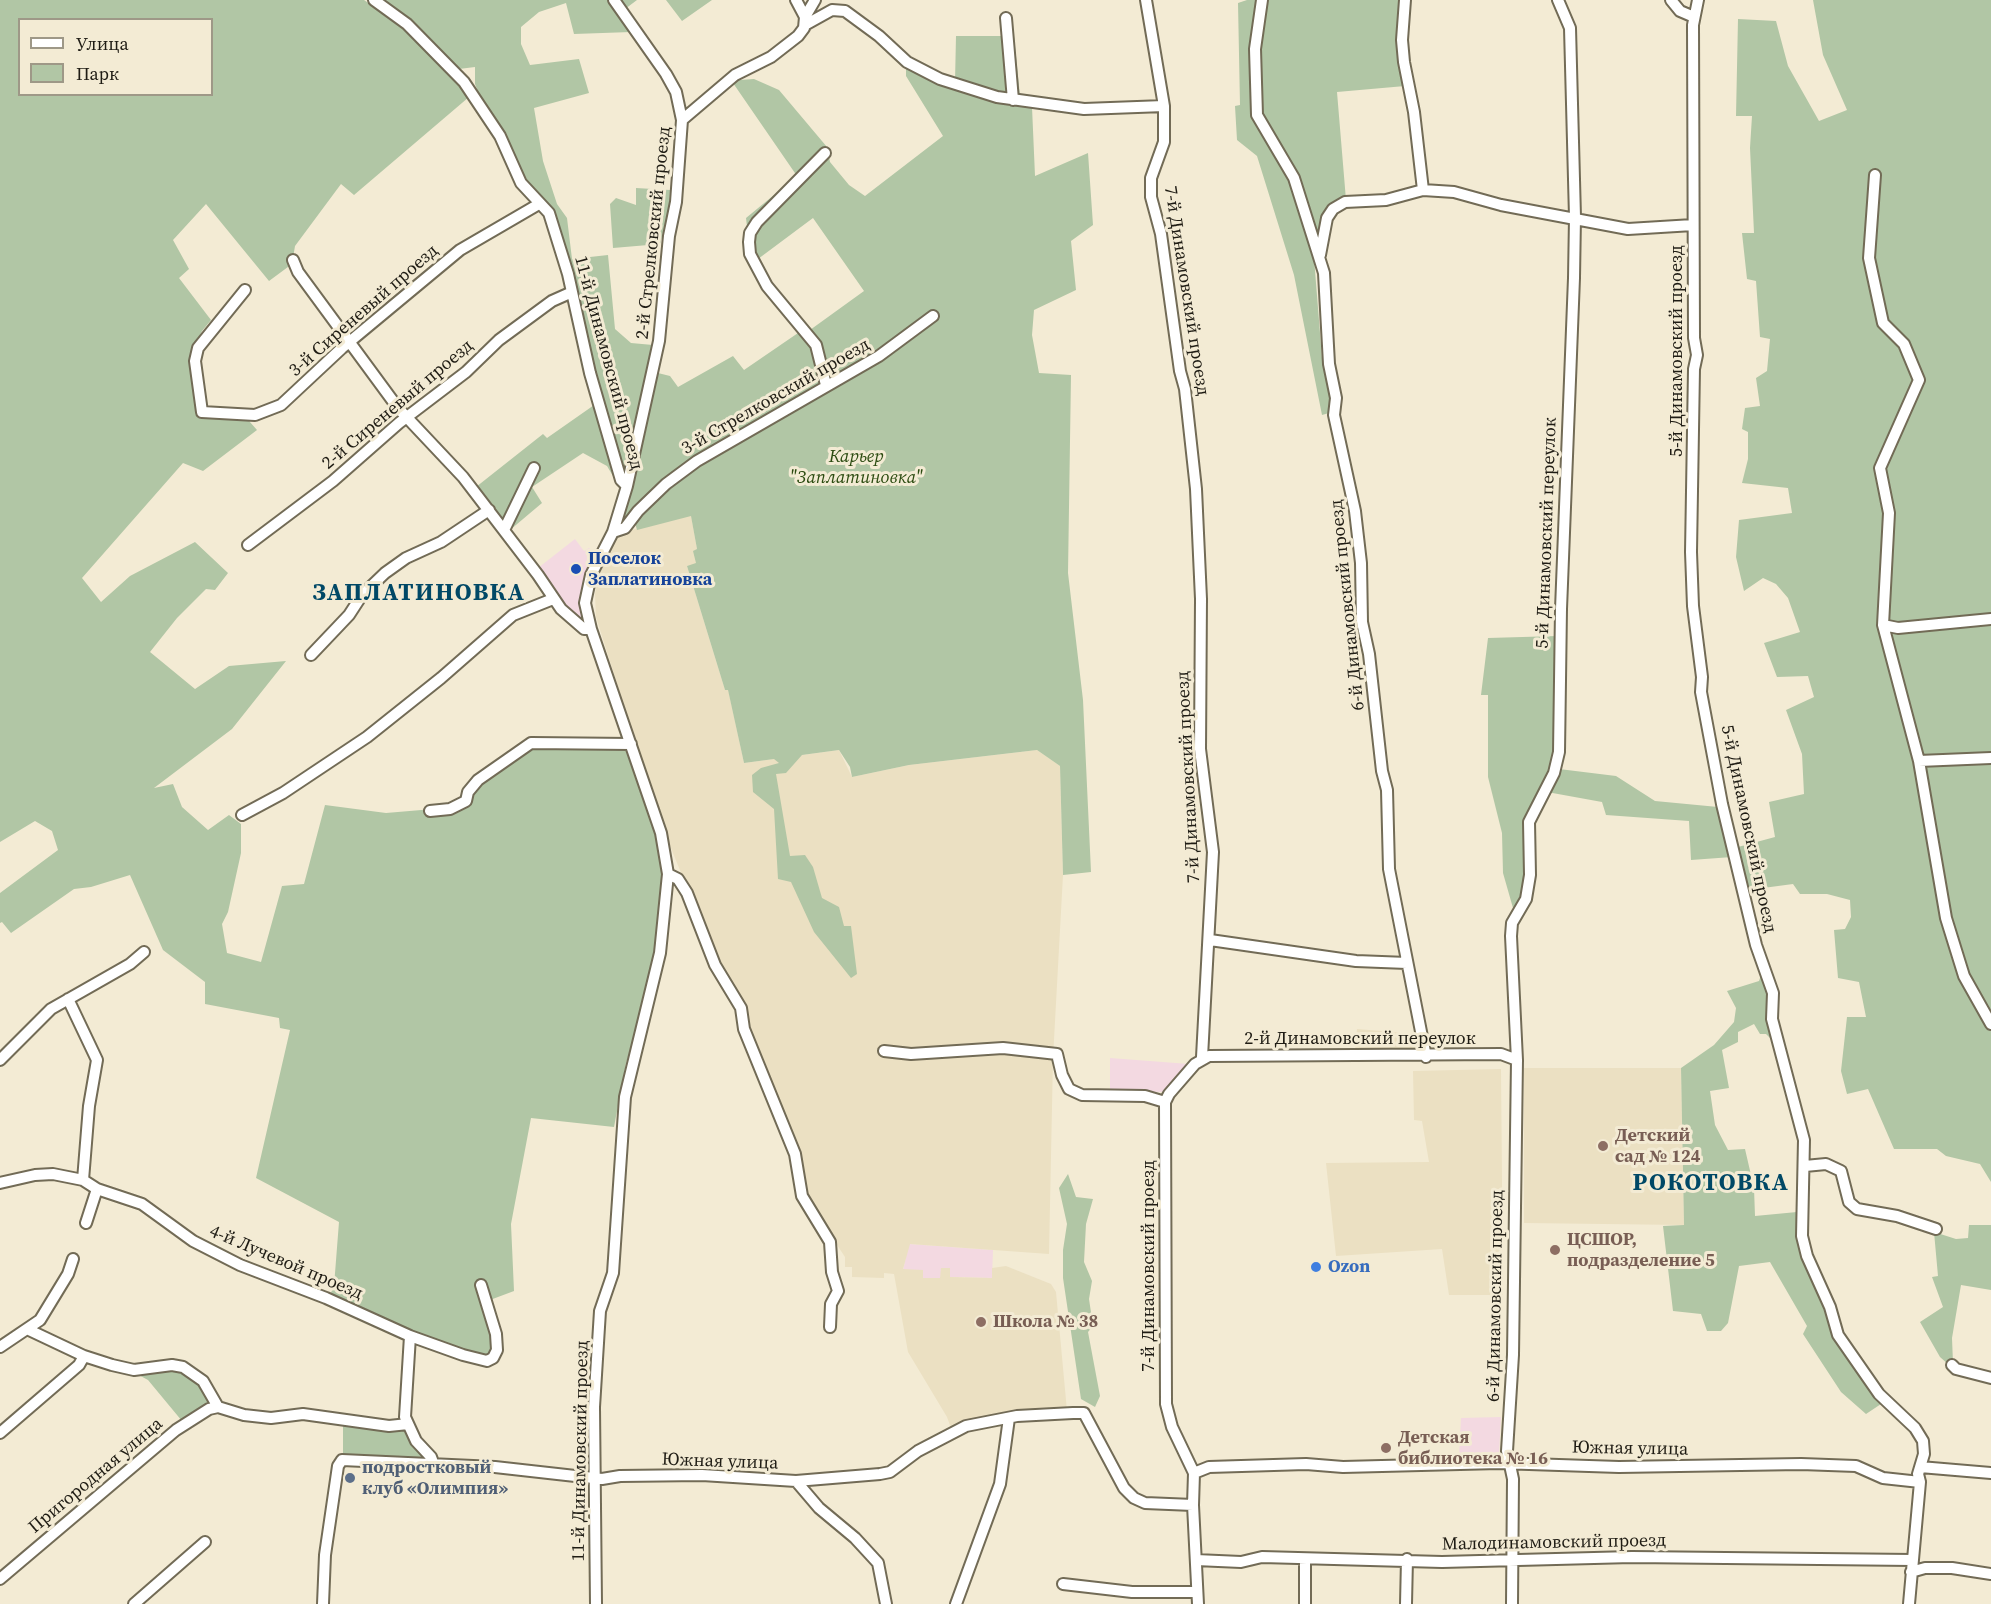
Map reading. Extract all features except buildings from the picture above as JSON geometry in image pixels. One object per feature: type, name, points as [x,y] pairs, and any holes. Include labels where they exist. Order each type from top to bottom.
[{"type":"street","name":"11-й Динамовский проезд","points":[[374,0],[407,24],[464,82],[500,136],[521,183],[549,213],[555,226],[570,293],[621,480],[627,486],[613,532],[586,590],[585,603],[591,629],[661,834],[668,874],[660,953],[625,1097],[621,1125],[613,1273],[600,1311],[594,1407],[596,1604]]},
{"type":"street","name":"2-й Стрелковский проезд","points":[[614,0],[666,74],[676,92],[682,120],[676,202],[669,236],[659,341],[627,486]]},
{"type":"street","points":[[796,0],[805,21]]},
{"type":"street","points":[[682,120],[735,75],[771,57],[798,36],[815,0]]},
{"type":"street","points":[[805,21],[832,10],[845,10],[879,36],[907,62],[974,91],[1013,100],[1084,109],[1164,106],[1146,0]]},
{"type":"street","name":"6-й Динамовский проезд","points":[[1262,0],[1255,49],[1257,115],[1294,178],[1316,250],[1320,255]]},
{"type":"street","points":[[1405,0],[1402,40],[1404,62],[1414,112],[1423,190]]},
{"type":"street","name":"5-й Динамовский переулок","points":[[1517,1060],[1512,978],[1512,922],[1526,899],[1530,875],[1529,822],[1554,773],[1559,752],[1561,597],[1575,217],[1570,28],[1558,0]]},
{"type":"street","points":[[1671,0],[1680,11],[1694,16]]},
{"type":"street","name":"5-й Динамовский проезд","points":[[1698,0],[1694,16],[1693,225],[1694,338],[1697,355],[1694,369],[1691,552],[1692,606],[1702,677],[1701,692],[1722,804],[1764,974],[1773,993],[1772,1019],[1804,1140],[1802,1236],[1807,1256],[1830,1307],[1838,1335],[1879,1394],[1904,1417],[1923,1441],[1924,1454],[1920,1467],[1909,1604]]},
{"type":"street","points":[[1006,18],[1013,100]]},
{"type":"street","name":"7-й Динамовский проезд","points":[[1164,106],[1163,152],[1151,178],[1151,197],[1161,234],[1180,371],[1185,389],[1196,489],[1201,599],[1200,749],[1213,852],[1202,1057]]},
{"type":"street","points":[[825,153],[757,222],[750,233],[749,242],[750,254],[767,286],[816,345],[826,385]]},
{"type":"street","points":[[1875,175],[1869,258],[1883,322],[1904,345],[1918,380],[1880,468],[1889,513],[1883,625],[1919,761],[1946,918],[1964,976],[1991,1024]]},
{"type":"street","name":"6-й Динамовский проезд","points":[[1426,1057],[1389,869],[1387,790],[1382,771],[1369,654],[1362,622],[1361,563],[1356,511],[1334,415],[1336,398],[1329,364],[1324,273],[1320,255],[1327,218],[1333,209],[1345,202],[1386,200],[1423,190],[1454,192],[1500,205],[1575,217],[1628,229],[1693,225]]},
{"type":"street","name":"3-й Сиреневый проезд","points":[[245,290],[198,348],[195,362],[202,412],[255,416],[281,405],[349,342],[460,250],[539,204]]},
{"type":"street","points":[[293,260],[298,272],[349,342],[408,418],[463,477],[553,599],[575,623],[584,629],[591,629]]},
{"type":"street","name":"2-й Сиреневый проезд","points":[[248,545],[333,481],[466,372],[499,340],[552,301],[570,293]]},
{"type":"street","name":"3-й Стрелковский проезд","points":[[613,532],[625,528],[659,490],[697,460],[814,396],[826,385],[879,356],[933,316]]},
{"type":"street","points":[[504,530],[534,468]]},
{"type":"street","points":[[311,655],[336,630],[362,595],[385,573],[406,558],[450,537],[489,510]]},
{"type":"street","points":[[242,815],[283,793],[368,737],[441,678],[513,615],[553,599]]},
{"type":"street","points":[[1883,625],[1898,628],[1991,618]]},
{"type":"street","points":[[430,811],[450,809],[466,801],[468,792],[478,780],[531,742],[631,744]]},
{"type":"street","points":[[1919,761],[1991,758]]},
{"type":"street","points":[[668,874],[678,879],[687,893],[715,965],[741,1008],[744,1029],[795,1154],[800,1171],[802,1196],[830,1242],[832,1272],[838,1291],[831,1304],[830,1327]]},
{"type":"street","points":[[1210,940],[1356,961],[1407,963]]},
{"type":"street","points":[[0,1060],[51,1009],[130,964],[144,952]]},
{"type":"street","points":[[0,1183],[35,1175],[53,1174],[83,1180],[89,1106],[97,1060],[68,999]]},
{"type":"street","points":[[884,1051],[911,1054],[1003,1048],[1057,1054],[1062,1075],[1069,1089],[1082,1095],[1145,1096],[1165,1102],[1169,1094],[1202,1057]]},
{"type":"street","name":"2-й Динамовский переулок","points":[[1202,1057],[1426,1057],[1501,1054],[1517,1060]]},
{"type":"street","name":"6-й Динамовский проезд","points":[[1512,1604],[1513,1479],[1509,1464],[1517,1060]]},
{"type":"street","name":"7-й Динамовский проезд","points":[[1165,1102],[1166,1404],[1172,1427],[1194,1473],[1193,1505],[1198,1598]]},
{"type":"street","points":[[1805,1166],[1826,1164],[1841,1171],[1849,1202],[1857,1209],[1897,1216],[1936,1229]]},
{"type":"street","name":"4-й Лучевой проезд","points":[[83,1180],[97,1189],[142,1204],[193,1241],[240,1265],[326,1298],[410,1336],[487,1361],[493,1358],[497,1350],[496,1334],[481,1285]]},
{"type":"street","points":[[86,1223],[97,1189]]},
{"type":"street","points":[[0,1347],[29,1330],[51,1304],[73,1258]]},
{"type":"street","points":[[29,1330],[84,1356],[134,1370],[172,1365],[183,1366],[203,1381],[218,1407],[256,1418],[303,1414],[389,1426],[408,1424]]},
{"type":"street","points":[[410,1336],[405,1417],[416,1441],[431,1457],[434,1465]]},
{"type":"street","points":[[0,1433],[79,1365],[84,1356]]},
{"type":"street","points":[[1952,1365],[1956,1369],[1991,1378]]},
{"type":"street","name":"Пригородная улица","points":[[0,1578],[176,1430],[209,1409],[218,1407]]},
{"type":"street","name":"Южная улица","points":[[323,1604],[325,1555],[342,1460],[495,1467],[596,1479],[620,1476],[702,1475],[796,1481],[890,1472],[918,1451],[952,1432],[975,1424],[1009,1418],[1084,1413],[1124,1488],[1134,1498],[1145,1503],[1193,1505]]},
{"type":"street","points":[[956,1604],[1000,1485],[1009,1418]]},
{"type":"street","name":"Южная улица","points":[[1194,1473],[1209,1467],[1263,1464],[1343,1467],[1509,1464],[1619,1467],[1856,1466],[1883,1478],[1920,1482]]},
{"type":"street","points":[[1920,1467],[1991,1473]]},
{"type":"street","points":[[796,1481],[819,1508],[855,1538],[878,1563],[886,1604]]},
{"type":"street","points":[[134,1604],[205,1542]]},
{"type":"street","name":"Малодинамовский проезд","points":[[1196,1560],[1241,1562],[1262,1557],[1407,1559],[1442,1562],[1512,1559],[1913,1560]]},
{"type":"street","points":[[1305,1559],[1305,1604]]},
{"type":"street","points":[[1406,1604],[1407,1559]]},
{"type":"street","points":[[1911,1572],[1925,1568],[1952,1568],[1991,1574]]},
{"type":"street","points":[[1063,1584],[1198,1598]]},
{"type":"shaded area","points":[[691,515],[697,549],[696,564],[687,566],[725,690],[728,689],[744,763],[839,750],[852,777],[909,765],[1037,750],[1060,766],[1063,875],[1053,1058],[1049,1254],[910,1244],[903,1269],[923,1270],[923,1278],[940,1278],[941,1268],[950,1268],[950,1277],[992,1278],[992,1268],[1006,1266],[1051,1284],[1056,1292],[1067,1411],[972,1419],[951,1428],[947,1417],[908,1352],[894,1274],[884,1273],[884,1278],[852,1277],[852,1267],[845,1267],[845,1257],[806,1198],[802,1171],[660,821],[596,617],[595,594],[598,575],[611,543],[623,532]]},
{"type":"shaded area","points":[[575,539],[584,551],[589,548],[596,556],[585,576],[580,602],[583,621],[563,606],[538,568]]},
{"type":"shaded area","points":[[1357,1029],[1418,1034],[1420,1048],[1417,1051],[1355,1051]]},
{"type":"shaded area","points":[[1110,1058],[1189,1064],[1164,1092],[1110,1091]]},
{"type":"shaded area","name":"Детский сад № 124","points":[[1524,1068],[1681,1068],[1684,1225],[1524,1223]]},
{"type":"shaded area","points":[[1501,1069],[1503,1295],[1449,1295],[1442,1249],[1336,1256],[1326,1163],[1429,1162],[1422,1121],[1414,1120],[1413,1071]]},
{"type":"shaded area","points":[[909,1244],[993,1250],[992,1278],[950,1277],[950,1269],[940,1278],[923,1278],[923,1271],[903,1270]]},
{"type":"shaded area","points":[[1501,1417],[1499,1454],[1459,1456],[1461,1418]]},
{"type":"green space","points":[[0,0],[364,0],[405,28],[469,97],[354,195],[341,184],[295,246],[292,264],[269,281],[206,204],[173,240],[189,269],[179,278],[211,320],[202,331],[191,354],[197,403],[208,409],[242,413],[257,430],[203,471],[183,463],[82,578],[101,602],[130,576],[195,542],[228,573],[215,590],[206,589],[177,618],[150,652],[195,689],[229,666],[286,661],[232,729],[154,788],[173,784],[182,807],[208,830],[229,815],[241,824],[241,853],[228,912],[222,924],[227,953],[261,962],[282,886],[304,884],[325,805],[386,813],[445,808],[471,795],[481,783],[532,746],[622,748],[628,753],[655,829],[661,870],[662,898],[656,954],[642,1014],[626,1063],[614,1127],[531,1118],[511,1224],[514,1291],[490,1300],[489,1320],[494,1349],[486,1358],[424,1336],[330,1295],[334,1286],[339,1222],[256,1178],[290,1030],[280,1028],[279,1018],[205,1004],[205,982],[163,950],[130,875],[91,887],[74,889],[11,933],[2,922],[0,923],[0,893],[58,850],[52,831],[35,821],[0,842]]},
{"type":"green space","points":[[380,0],[637,0],[625,9],[631,32],[574,34],[566,3],[539,12],[521,27],[521,44],[530,65],[579,59],[589,93],[534,108],[543,161],[557,204],[567,218],[572,259],[608,255],[615,329],[631,343],[653,345],[624,475],[562,248],[482,102],[475,84],[475,67],[459,69]]},
{"type":"green space","points":[[666,0],[712,0],[682,21]]},
{"type":"green space","points":[[1247,0],[1402,0],[1405,86],[1337,92],[1346,200],[1334,203],[1314,258],[1322,358],[1330,395],[1329,413],[1322,415],[1294,275],[1257,156],[1237,140],[1235,106],[1240,105],[1238,3]]},
{"type":"green space","points":[[1813,0],[1991,0],[1991,1182],[1980,1164],[1946,1156],[1937,1149],[1894,1149],[1868,1089],[1847,1094],[1841,1071],[1847,1017],[1866,1017],[1859,982],[1838,978],[1834,930],[1845,929],[1851,917],[1850,900],[1827,894],[1800,894],[1793,884],[1748,890],[1738,847],[1775,837],[1769,802],[1804,794],[1802,754],[1786,710],[1814,697],[1808,676],[1777,677],[1764,643],[1800,632],[1788,598],[1776,584],[1763,578],[1744,591],[1736,557],[1739,520],[1792,513],[1788,488],[1742,483],[1748,459],[1748,432],[1742,429],[1745,408],[1760,406],[1756,378],[1767,371],[1770,339],[1760,337],[1756,281],[1747,279],[1742,233],[1754,233],[1750,148],[1752,116],[1736,116],[1738,19],[1776,21],[1788,66],[1819,121],[1847,110],[1823,55]]},
{"type":"green space","points":[[956,36],[1014,36],[1020,96],[997,94],[955,82]]},
{"type":"green space","name":"Карьер \"Заплатиновка\"","points":[[906,68],[1032,107],[1035,176],[1088,153],[1093,225],[1071,241],[1076,290],[1034,310],[1032,335],[1039,373],[1071,375],[1068,573],[1083,700],[1091,872],[1063,875],[1060,766],[1037,750],[909,765],[852,777],[850,767],[839,750],[802,755],[786,773],[776,774],[790,856],[805,855],[813,867],[822,898],[839,907],[844,926],[851,926],[857,974],[851,978],[814,932],[791,882],[778,879],[774,809],[753,792],[752,775],[761,768],[779,763],[774,759],[744,763],[728,690],[725,690],[687,566],[696,563],[693,551],[697,549],[691,516],[637,530],[635,523],[621,524],[644,439],[658,373],[670,376],[678,387],[733,356],[744,370],[798,333],[810,330],[864,291],[813,218],[758,259],[748,235],[746,218],[797,176],[733,83],[739,80],[754,79],[779,90],[827,147],[830,162],[849,185],[865,196],[943,136],[906,76]]},
{"type":"green space","points":[[636,188],[670,190],[669,209],[660,244],[613,248],[610,204],[616,198],[636,205]]},
{"type":"green space","points":[[597,403],[616,481],[607,466],[583,453],[532,487],[542,503],[510,530],[476,487],[543,434],[547,438]]},
{"type":"green space","points":[[1557,636],[1555,753],[1542,789],[1534,802],[1522,900],[1513,908],[1503,873],[1502,833],[1488,777],[1488,695],[1481,695],[1488,638]]},
{"type":"green space","points":[[1559,769],[1616,776],[1655,801],[1718,807],[1732,857],[1691,860],[1689,821],[1606,815],[1602,802],[1547,792]]},
{"type":"green space","points":[[1761,975],[1767,983],[1774,1042],[1766,1034],[1760,1034],[1754,1024],[1738,1032],[1738,1042],[1722,1050],[1729,1088],[1710,1091],[1715,1125],[1728,1150],[1745,1149],[1754,1188],[1755,1216],[1797,1212],[1835,1336],[1881,1404],[1866,1414],[1841,1392],[1803,1334],[1807,1326],[1770,1262],[1739,1266],[1728,1323],[1721,1331],[1707,1331],[1701,1314],[1673,1311],[1663,1226],[1684,1225],[1681,1068],[1714,1045],[1734,1022],[1736,1008],[1727,991],[1759,981]]},
{"type":"green space","points":[[1068,1174],[1076,1197],[1093,1199],[1086,1224],[1084,1262],[1092,1281],[1089,1299],[1093,1326],[1088,1332],[1100,1396],[1095,1407],[1081,1399],[1063,1278],[1063,1250],[1067,1224],[1059,1188]]},
{"type":"green space","points":[[1969,1225],[1991,1225],[1991,1290],[1961,1285],[1952,1338],[1953,1363],[1949,1365],[1940,1357],[1920,1322],[1943,1307],[1932,1277],[1938,1276],[1934,1232],[1956,1239],[1968,1238]]},
{"type":"green space","points":[[172,1367],[193,1375],[213,1403],[182,1421],[148,1380],[135,1373]]},
{"type":"green space","points":[[343,1424],[406,1428],[424,1461],[346,1456],[343,1454]]},
{"type":"place","name":"Поселок Заплатиновка","points":[[576,569]]},
{"type":"place","name":"Детский сад № 124","points":[[1603,1146]]},
{"type":"place","name":"ЦСШОР, подразделение 5","points":[[1555,1250]]},
{"type":"place","name":"Ozon","points":[[1316,1267]]},
{"type":"place","name":"Школа № 38","points":[[981,1322]]},
{"type":"place","name":"Детская библиотека № 16","points":[[1386,1448]]},
{"type":"place","name":"подростковый клуб «Олимпия»","points":[[350,1478]]},
{"type":"district","name":"ЗАПЛАТИНОВКА","points":[[419,594]]},
{"type":"district","name":"РОКОТОВКА","points":[[1711,1184]]}]
